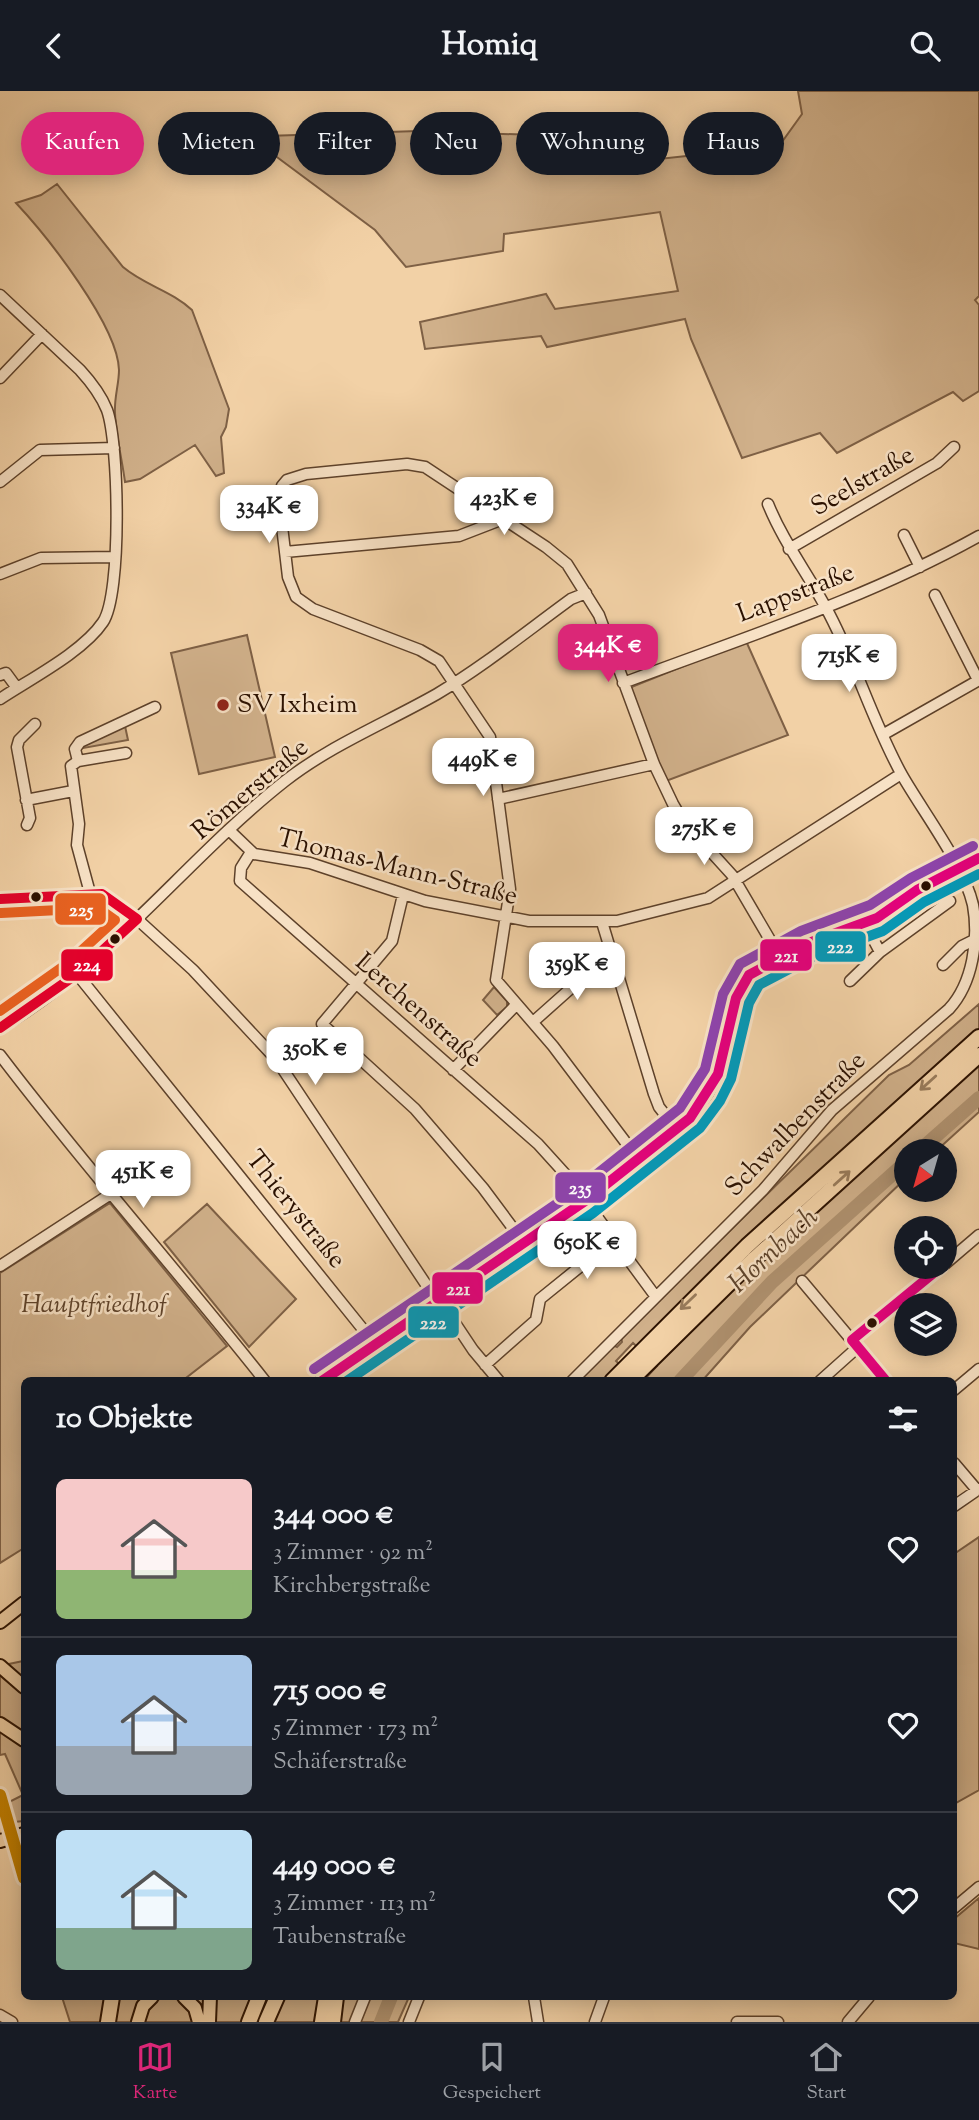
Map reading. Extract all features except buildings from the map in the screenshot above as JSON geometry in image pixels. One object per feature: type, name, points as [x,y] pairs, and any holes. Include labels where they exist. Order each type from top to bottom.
[{"type":"highway","points":[[629,1375],[747,1246],[979,1037]]},
{"type":"highway","points":[[645,1355],[979,1055]]},
{"type":"highway","points":[[249,2022],[258,2000]]},
{"type":"highway","points":[[322,2022],[326,2000]]},
{"type":"highway","points":[[333,2022],[336,2000]]},
{"type":"main road","points":[[327,1377],[585,1201],[677,1130],[697,1111],[714,1085],[722,1064],[736,998],[744,981],[780,957],[866,923],[979,858]]},
{"type":"main road","points":[[0,1622],[21,1605]]},
{"type":"main road","points":[[2,1668],[21,1684]]},
{"type":"main road","points":[[0,1724],[21,1738]]},
{"type":"main road","points":[[0,1839],[19,1835]]},
{"type":"main road","points":[[138,2022],[141,2009],[148,2000]]},
{"type":"main road","points":[[190,2000],[199,2022]]},
{"type":"main road","points":[[209,2022],[210,2000]]},
{"type":"street","points":[[0,295],[80,370],[99,394],[110,422],[114,448],[116,557],[113,596],[101,626],[88,640],[0,699]]},
{"type":"street","points":[[0,378],[42,334]]},
{"type":"street","name":"Seelstraße","points":[[789,549],[937,463],[954,447]]},
{"type":"street","points":[[0,482],[40,450],[114,448]]},
{"type":"street","points":[[639,1160],[533,1022],[500,987],[495,974],[510,889],[490,737],[444,665],[428,654],[303,603],[289,583],[285,552],[279,501],[282,485],[287,479],[407,464],[433,471],[557,554],[586,593],[603,624],[654,764],[678,813],[736,881],[780,957]]},
{"type":"street","name":"Schwalbenstraße","points":[[576,1377],[763,1190],[832,1110],[957,1001],[968,978],[974,940],[972,902],[958,869],[901,773],[825,605],[789,549],[768,504]]},
{"type":"street","points":[[285,552],[459,536],[503,519]]},
{"type":"street","points":[[904,535],[920,567]]},
{"type":"street","name":"Lappstraße","points":[[623,683],[920,567],[979,536]]},
{"type":"street","points":[[0,574],[41,558],[116,557]]},
{"type":"street","name":"Römerstraße","points":[[0,1028],[77,974],[230,831],[301,770],[337,746],[456,682],[571,599],[586,593]]},
{"type":"street","points":[[884,734],[979,680],[935,595]]},
{"type":"street","points":[[0,675],[6,673],[17,688]]},
{"type":"street","points":[[78,761],[75,749],[80,742],[155,707]]},
{"type":"street","points":[[27,825],[30,818],[17,747],[19,740],[35,724]]},
{"type":"street","points":[[90,893],[78,845],[79,824],[71,767],[78,761],[126,753]]},
{"type":"street","points":[[498,799],[573,785],[654,764]]},
{"type":"street","name":"Thomas-Mann-Straße","points":[[230,831],[251,852],[323,866],[403,894],[506,918],[551,922],[602,922],[633,919],[696,902],[736,881],[807,832],[901,773]]},
{"type":"street","points":[[26,800],[74,791]]},
{"type":"street","name":"Lerchenstraße","points":[[251,852],[241,868],[240,881],[538,1144],[585,1201],[656,1297]]},
{"type":"street","points":[[0,899],[90,893],[108,897],[137,919],[215,990],[276,1059],[438,1300],[496,1377]]},
{"type":"street","points":[[403,894],[392,941],[325,1017],[323,1027],[415,1109],[476,1179],[524,1243]]},
{"type":"street","points":[[850,981],[880,952],[950,901]]},
{"type":"street","points":[[602,922],[614,969],[654,1094],[659,1107],[677,1130]]},
{"type":"street","points":[[866,923],[880,952]]},
{"type":"street","points":[[943,964],[962,946],[974,940]]},
{"type":"street","points":[[533,1022],[579,981],[614,969]]},
{"type":"street","name":"Thierystraße","points":[[77,974],[374,1343]]},
{"type":"street","points":[[453,1070],[516,1005]]},
{"type":"street","points":[[0,1055],[109,1195],[201,1300],[262,1377]]},
{"type":"street","points":[[0,1266],[109,1195]]},
{"type":"street","points":[[957,1253],[979,1235]]},
{"type":"street","points":[[485,1365],[536,1320],[540,1299],[613,1240]]},
{"type":"street","points":[[824,1377],[855,1344],[927,1279]]},
{"type":"street","points":[[802,1281],[883,1377]]},
{"type":"street","points":[[957,1387],[979,1369]]},
{"type":"street","points":[[957,1466],[978,1489],[957,1504]]},
{"type":"street","points":[[957,1905],[979,1887]]},
{"type":"street","points":[[355,2022],[364,2000]]},
{"type":"street","points":[[409,2022],[418,2000]]},
{"type":"street","points":[[534,2000],[538,2022]]},
{"type":"street","points":[[595,2022],[603,2000]]},
{"type":"street","points":[[848,2022],[866,2000]]},
{"type":"street","points":[[0,2015],[12,2022]]},
{"type":"street","points":[[737,2022],[778,2022]]},
{"type":"green space","points":[[798,91],[979,91],[979,296],[975,300],[979,305],[979,391],[963,401],[953,392],[837,453],[820,433],[742,458],[685,319],[547,347],[541,336],[425,349],[420,322],[546,294],[555,309],[678,291],[660,212],[504,234],[503,251],[406,267],[375,230],[301,175],[396,175],[396,132],[410,131],[410,175],[502,175],[502,134],[516,134],[516,175],[669,175],[669,158],[683,156],[683,175],[784,175],[784,139],[802,114]]},
{"type":"green space","points":[[294,135],[294,170],[280,159],[280,136]]},
{"type":"green space","points":[[57,184],[123,267],[192,310],[229,409],[221,437],[224,473],[216,476],[195,445],[140,479],[125,482],[116,422],[115,402],[119,370],[116,352],[107,330],[79,282],[16,203],[41,195]]},
{"type":"green space","name":"SV Ixheim","points":[[247,635],[275,757],[199,774],[171,653]]},
{"type":"green space","points":[[746,641],[788,735],[666,781],[629,688]]},
{"type":"green space","points":[[125,726],[128,740],[78,749],[81,744]]},
{"type":"green space","points":[[494,987],[507,1001],[507,1007],[497,1015],[483,1000]]},
{"type":"green space","points":[[979,1004],[979,1112],[949,1139],[894,1139],[894,1189],[750,1327],[706,1377],[647,1377],[657,1366],[633,1343],[616,1361],[632,1377],[583,1377],[613,1345],[617,1347],[622,1342],[621,1337],[889,1075],[909,1065]]},
{"type":"green space","name":"Hauptfriedhof","points":[[110,1203],[227,1346],[187,1377],[21,1377],[21,1550],[0,1563],[0,1273]]},
{"type":"green space","points":[[207,1204],[296,1299],[249,1347],[164,1242]]},
{"type":"green space","points":[[979,1537],[979,1790],[957,1802],[957,1552]]},
{"type":"green space","points":[[21,1661],[21,1790],[5,1754],[0,1755],[0,1675],[9,1664]]},
{"type":"green space","points":[[21,1796],[21,1821],[14,1822],[9,1802]]},
{"type":"green space","points":[[979,1898],[979,1949],[957,1944],[957,1916]]},
{"type":"green space","points":[[63,2000],[408,2000],[398,2022],[70,2022]]},
{"type":"waterway","name":"Hornbach","points":[[933,1139],[979,1098]]},
{"type":"waterway","name":"Hornbach","points":[[684,1377],[772,1282],[894,1173]]},
{"type":"waterway","name":"Hornbach","points":[[381,2022],[390,2000]]},
{"type":"transit line","name":"235","points":[[314,1369],[577,1190],[680,1108],[705,1069],[723,994],[740,964],[801,931],[870,905],[911,878],[973,846]]},
{"type":"transit line","name":"221","points":[[328,1377],[585,1201],[690,1118],[718,1074],[736,998],[749,975],[806,944],[877,918],[917,890],[979,858]]},
{"type":"transit line","name":"222","points":[[353,1377],[593,1213],[700,1128],[720,1101],[731,1079],[749,1003],[759,985],[812,957],[883,931],[924,902],[979,874]]},
{"type":"transit line","name":"224","points":[[0,899],[102,894],[137,919],[77,974],[0,1028]]},
{"type":"transit line","name":"225","points":[[0,1011],[68,963],[115,920],[98,908],[1,913]]},
{"type":"transit line","name":"221","points":[[883,1377],[852,1340],[926,1279]]},
{"type":"transit line","points":[[0,1795],[21,1868]]},
{"type":"place","name":"SV Ixheim","points":[[223,705]]}]
